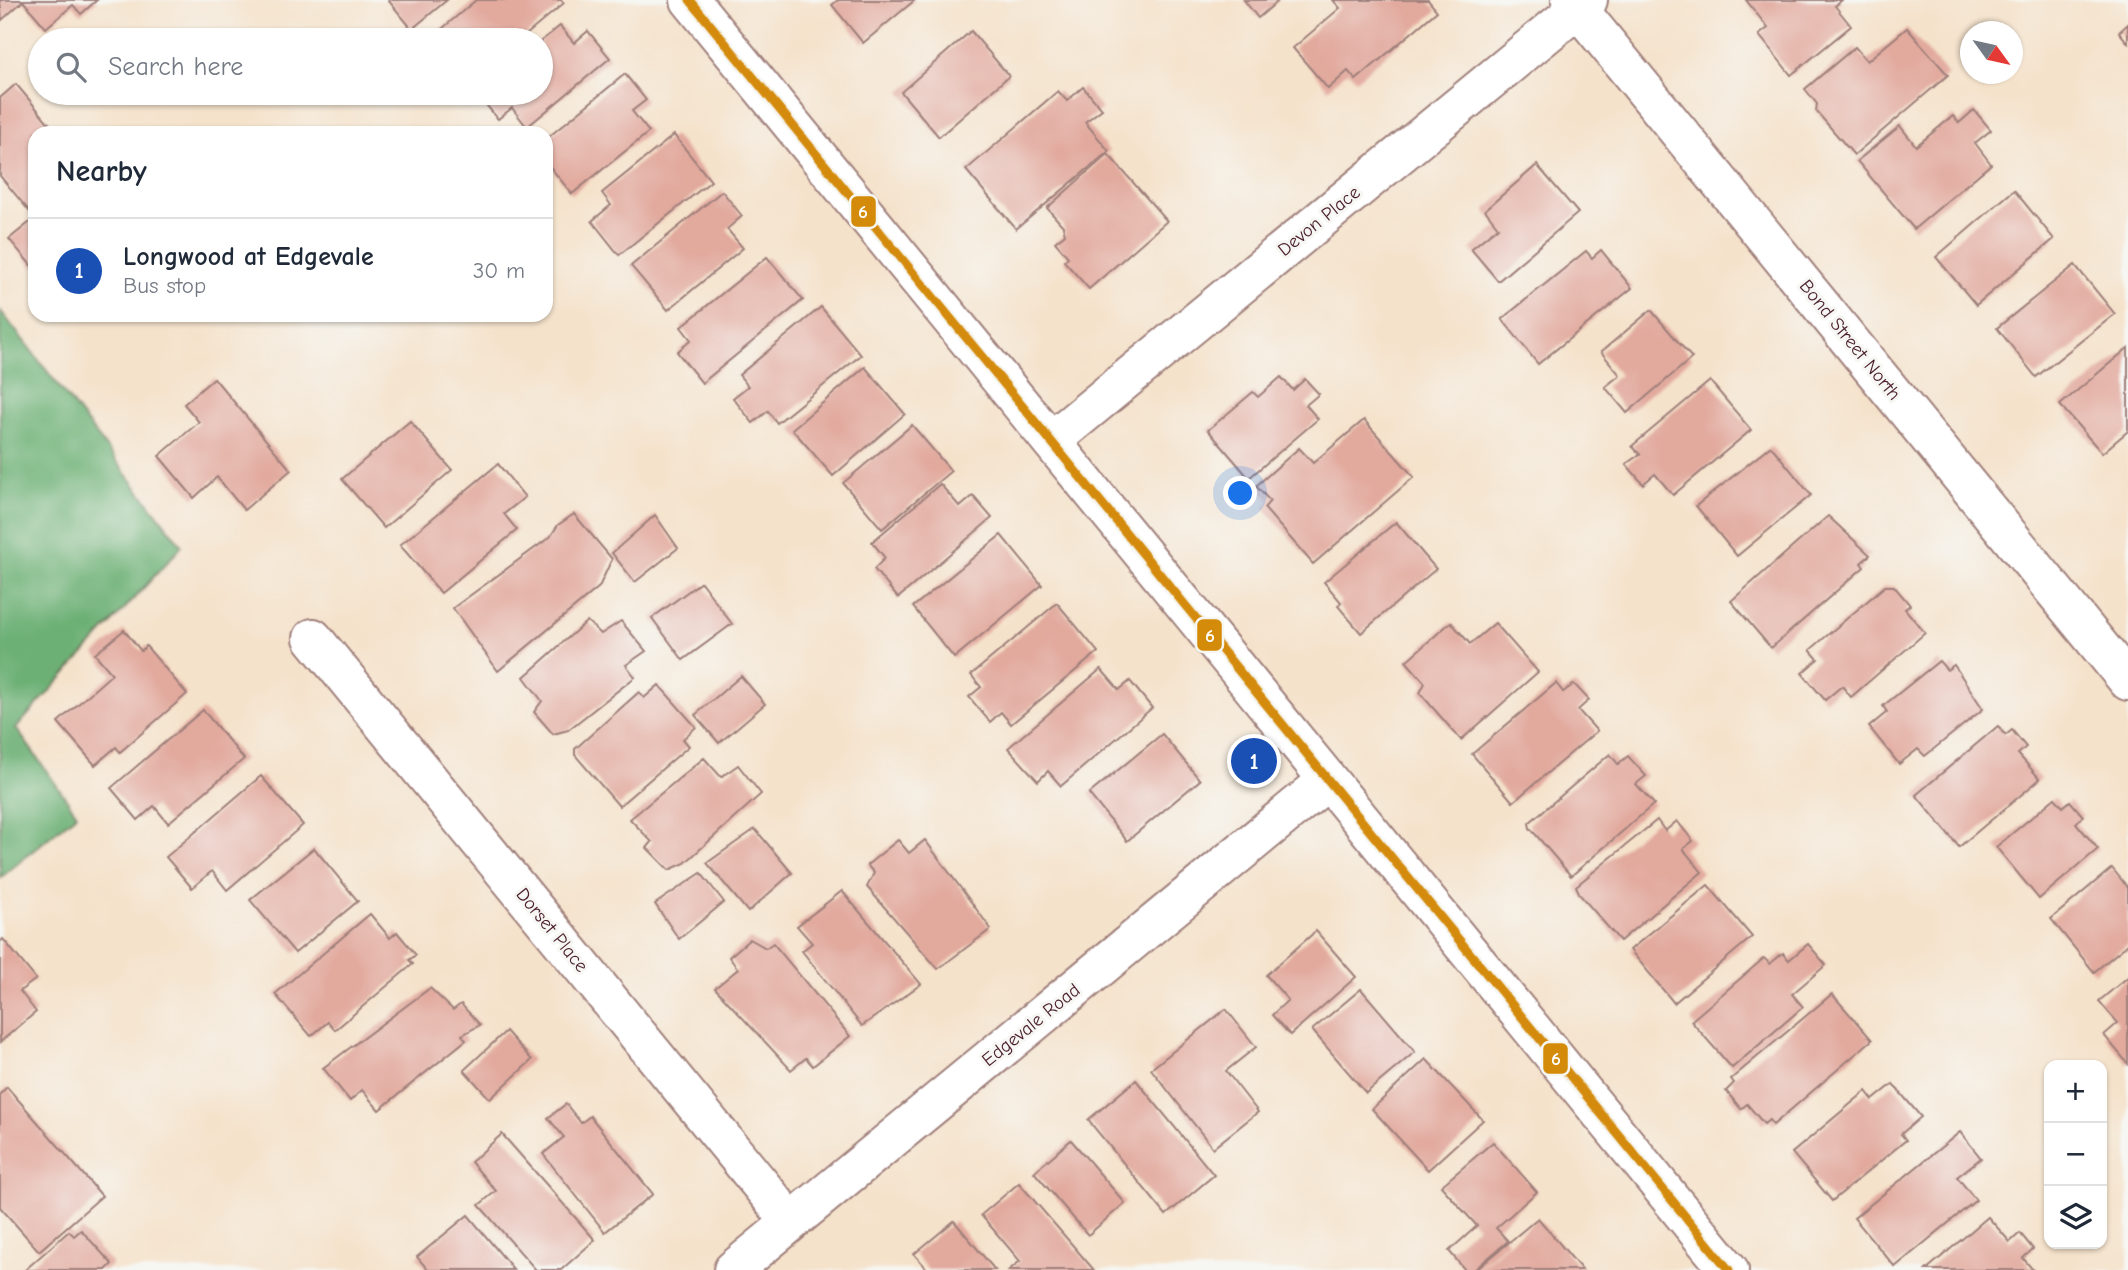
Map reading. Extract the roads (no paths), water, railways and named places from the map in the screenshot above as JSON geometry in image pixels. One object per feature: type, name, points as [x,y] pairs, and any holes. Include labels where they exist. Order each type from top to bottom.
[{"type":"street","points":[[690,0],[1729,1270]]},
{"type":"street","name":"Devon Place","points":[[1051,441],[1579,3]]},
{"type":"street","name":"Bond Street North","points":[[1579,3],[2128,681]]},
{"type":"street","name":"Dorset Place","points":[[313,638],[790,1223]]},
{"type":"street","name":"Edgevale Road","points":[[733,1270],[1328,780]]},
{"type":"place","name":"Longwood at Edgevale","points":[[1254,761]]}]
